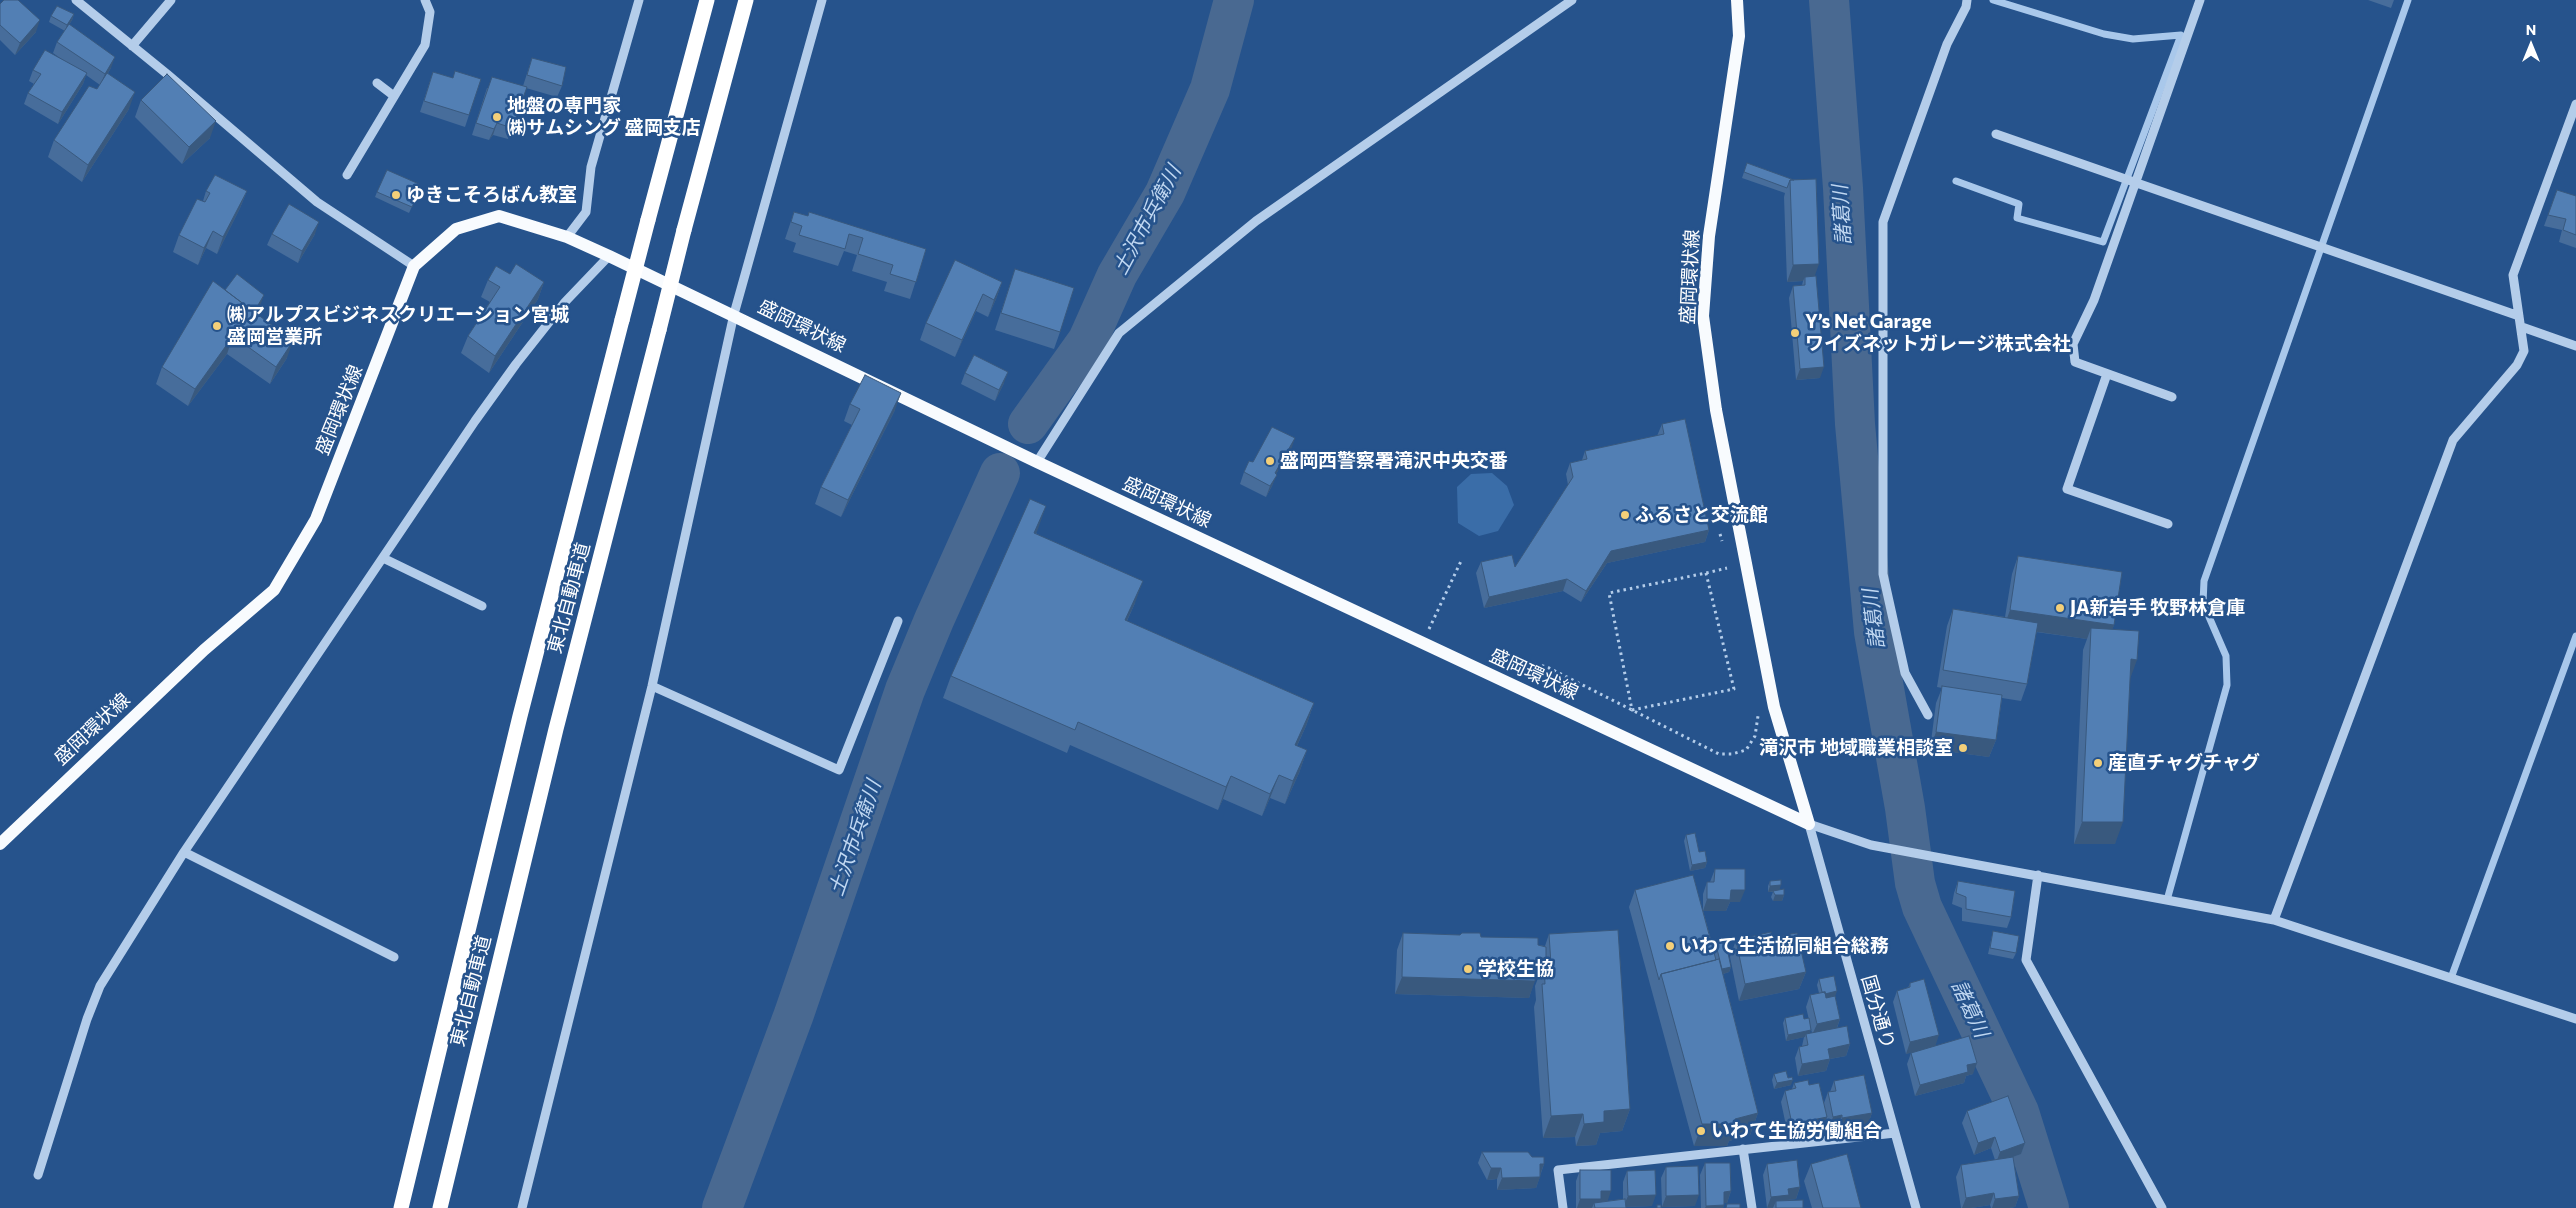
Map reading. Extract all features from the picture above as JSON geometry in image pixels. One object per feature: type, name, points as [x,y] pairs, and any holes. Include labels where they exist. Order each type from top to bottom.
[{"type":"highway","name":"東北自動車道","points":[[401,1208],[520,716],[707,0]]},
{"type":"highway","name":"東北自動車道","points":[[440,1208],[551,748],[684,230],[746,0]]},
{"type":"main road","name":"盛岡環状線","points":[[1737,0],[1739,36],[1710,226],[1703,316],[1716,410],[1770,688],[1809,824]]},
{"type":"main road","name":"盛岡環状線","points":[[0,844],[204,650],[274,590],[316,519],[414,266],[456,229],[499,216],[567,237],[734,314],[1037,462],[1809,824]]},
{"type":"street","points":[[76,0],[317,202],[414,266]]},
{"type":"street","points":[[132,46],[171,0]]},
{"type":"street","points":[[346,175],[425,45],[430,12],[425,0]]},
{"type":"street","points":[[567,237],[586,212],[592,166],[639,0]]},
{"type":"street","points":[[522,1208],[652,686],[734,314],[822,0]]},
{"type":"street","points":[[1037,462],[1119,333],[1256,221],[1572,0]]},
{"type":"street","points":[[1928,714],[1905,673],[1883,574],[1883,222],[1947,44],[1966,7],[1967,0]]},
{"type":"street","points":[[2172,397],[2075,362],[2073,344],[2094,300],[2134,182],[2200,0]]},
{"type":"street","points":[[377,83],[394,96]]},
{"type":"street","points":[[2274,920],[2453,440],[2517,364],[2524,351],[2514,274],[2576,104]]},
{"type":"street","points":[[1996,134],[2519,316]]},
{"type":"street","points":[[38,1176],[86,1019],[100,986],[184,852],[382,558],[516,364],[565,302],[609,256]]},
{"type":"street","points":[[2522,327],[2576,346]]},
{"type":"street","points":[[2107,374],[2067,489],[2168,524]]},
{"type":"street","points":[[382,558],[482,606]]},
{"type":"street","points":[[652,686],[839,770],[898,621]]},
{"type":"street","points":[[1809,824],[1871,845],[2274,920],[2576,1019]]},
{"type":"street","name":"国分通り","points":[[1809,824],[1916,1208]]},
{"type":"street","points":[[184,852],[394,957]]},
{"type":"street","points":[[2038,875],[2026,960],[2162,1208]]},
{"type":"street","points":[[1563,1208],[1558,1170],[1895,1132]]},
{"type":"street","points":[[1743,1149],[1752,1208]]},
{"type":"path","points":[[1720,534],[1722,542]]},
{"type":"path","points":[[1437,633],[1429,630],[1462,559]]},
{"type":"path","points":[[1726,560],[1729,578]]},
{"type":"path","points":[[1632,710],[1609,593],[1727,568]]},
{"type":"path","points":[[1632,710],[1734,689],[1706,573]]},
{"type":"path","points":[[1487,653],[1547,667],[1719,754],[1732,754],[1746,750],[1755,736],[1758,716],[1756,707]]},
{"type":"shaded area","points":[[1492,473],[1507,486],[1514,505],[1498,531],[1479,536],[1458,523],[1457,487],[1471,474]]},
{"type":"building","points":[[4,0],[18,0],[40,20],[20,43],[0,25],[0,4]]},
{"type":"building","points":[[57,6],[74,14],[67,25],[51,16]]},
{"type":"building","points":[[69,24],[115,57],[105,74],[57,42]]},
{"type":"building","points":[[45,50],[87,73],[62,112],[28,93],[41,74],[33,70]]},
{"type":"building","points":[[532,58],[566,67],[562,86],[527,75]]},
{"type":"building","points":[[455,71],[481,79],[469,115],[424,101],[433,72],[453,78]]},
{"type":"building","points":[[107,73],[135,92],[88,165],[54,140],[89,86],[97,89]]},
{"type":"building","points":[[167,74],[216,121],[189,147],[141,100]]},
{"type":"building","name":"地盤の専門家 ㈱サムシング 盛岡支店","points":[[492,77],[527,87],[512,128],[497,123],[494,129],[476,123]]},
{"type":"building","points":[[1747,163],[1794,180],[1790,180],[1787,188],[1744,172]]},
{"type":"building","name":"ゆきこそろばん教室","points":[[387,170],[419,184],[417,188],[420,190],[412,207],[377,192]]},
{"type":"building","points":[[215,175],[247,191],[223,237],[213,231],[204,248],[179,235],[197,199],[205,202],[210,193],[206,191]]},
{"type":"building","points":[[1816,179],[1819,264],[1793,265],[1790,180]]},
{"type":"building","points":[[2557,190],[2576,196],[2576,235],[2563,230],[2566,219],[2548,215]]},
{"type":"building","points":[[289,204],[319,222],[302,251],[272,234]]},
{"type":"building","points":[[794,212],[808,216],[809,212],[926,249],[916,282],[890,274],[893,265],[858,254],[863,238],[849,234],[845,249],[799,235],[802,226],[791,222]]},
{"type":"building","points":[[955,260],[1002,282],[994,300],[983,294],[962,340],[926,323]]},
{"type":"building","points":[[516,264],[544,282],[495,356],[468,336],[500,287],[488,280],[496,266],[510,274]]},
{"type":"building","points":[[1015,269],[1074,288],[1060,332],[1001,313]]},
{"type":"building","points":[[237,274],[264,295],[254,312],[225,290]]},
{"type":"building","points":[[1816,276],[1824,367],[1800,369],[1793,286],[1805,285],[1805,277]]},
{"type":"building","name":"㈱アルプスビジネスクリエーション宮城 盛岡営業所","points":[[213,281],[293,341],[276,367],[233,336],[195,389],[162,367]]},
{"type":"building","points":[[974,355],[1008,372],[999,390],[965,373]]},
{"type":"building","points":[[865,375],[901,393],[848,500],[821,487],[860,409],[850,404]]},
{"type":"building","name":"ふるさと交流館","points":[[1685,419],[1709,530],[1611,551],[1586,591],[1567,579],[1489,597],[1481,562],[1512,555],[1515,567],[1573,477],[1570,463],[1587,459],[1585,451],[1664,434],[1662,424]]},
{"type":"building","name":"盛岡西警察署滝沢中央交番","points":[[1272,427],[1295,438],[1275,473],[1277,475],[1270,486],[1244,472],[1249,461],[1253,462]]},
{"type":"building","points":[[1030,499],[1046,506],[1034,533],[1143,581],[1125,620],[1314,703],[1295,745],[1307,750],[1293,781],[1279,775],[1270,794],[1231,776],[1226,787],[1078,722],[1075,730],[951,676]]},
{"type":"building","name":"JA新岩手 牧野林倉庫","points":[[2018,556],[2122,572],[2114,625],[2010,610]]},
{"type":"building","points":[[1953,609],[2038,623],[2027,684],[1943,670]]},
{"type":"building","name":"産直チャグチャグ","points":[[2091,628],[2139,631],[2137,660],[2131,659],[2123,822],[2082,822]]},
{"type":"building","points":[[1942,686],[2002,695],[1996,740],[1936,732]]},
{"type":"building","points":[[1695,833],[1699,852],[1705,851],[1707,862],[1692,865],[1686,835]]},
{"type":"building","points":[[1715,869],[1745,869],[1745,890],[1731,890],[1730,900],[1707,899],[1707,882],[1714,882]]},
{"type":"building","points":[[1693,875],[1716,960],[1661,974],[1659,980],[1635,890]]},
{"type":"building","points":[[1781,880],[1781,885],[1770,886],[1770,881]]},
{"type":"building","points":[[1958,881],[2015,891],[2011,917],[1966,909],[1966,897],[1956,893]]},
{"type":"building","points":[[1784,889],[1784,895],[1775,895],[1773,891]]},
{"type":"building","points":[[1618,930],[1630,1109],[1604,1111],[1604,1122],[1584,1124],[1583,1114],[1551,1116],[1542,984],[1545,984],[1544,964],[1551,964],[1549,934]]},
{"type":"building","points":[[1993,931],[2019,936],[2016,953],[1990,948]]},
{"type":"building","points":[[1771,932],[1773,937],[1797,933],[1806,972],[1745,984],[1736,940]]},
{"type":"building","points":[[1403,933],[1460,935],[1462,933],[1480,933],[1481,937],[1538,938],[1538,945],[1546,947],[1546,958],[1537,958],[1536,960],[1535,981],[1402,977]]},
{"type":"building","points":[[1725,939],[1731,967],[1722,969],[1715,941]]},
{"type":"building","points":[[1719,959],[1758,1113],[1735,1119],[1735,1124],[1702,1124],[1661,974]]},
{"type":"building","points":[[1834,976],[1837,991],[1825,994],[1825,992],[1822,992],[1819,979]]},
{"type":"building","points":[[1924,979],[1939,1035],[1910,1042],[1897,991],[1910,987],[1910,983]]},
{"type":"building","points":[[1825,992],[1826,998],[1835,996],[1840,1019],[1817,1024],[1810,995]]},
{"type":"building","points":[[1803,1014],[1804,1019],[1809,1018],[1811,1030],[1788,1035],[1785,1018]]},
{"type":"building","points":[[1847,1026],[1850,1044],[1828,1049],[1830,1059],[1802,1064],[1799,1047],[1808,1045],[1806,1034]]},
{"type":"building","points":[[1969,1036],[1977,1063],[1967,1065],[1968,1072],[1920,1085],[1911,1053]]},
{"type":"building","points":[[1786,1071],[1788,1078],[1792,1077],[1793,1080],[1777,1083],[1774,1074]]},
{"type":"building","points":[[1864,1075],[1872,1113],[1842,1118],[1842,1115],[1833,1117],[1828,1092],[1836,1091],[1834,1081]]},
{"type":"building","points":[[1808,1080],[1809,1085],[1819,1083],[1827,1117],[1792,1124],[1785,1091],[1796,1088],[1794,1083]]},
{"type":"building","points":[[2008,1096],[2025,1143],[2000,1152],[1995,1137],[1978,1143],[1967,1111]]},
{"type":"building","points":[[1482,1152],[1528,1152],[1532,1157],[1544,1157],[1544,1164],[1540,1164],[1540,1177],[1502,1178],[1501,1168],[1491,1168]]},
{"type":"building","points":[[1847,1154],[1861,1208],[1823,1208],[1811,1164]]},
{"type":"building","points":[[2013,1157],[2019,1196],[1995,1199],[1994,1193],[1966,1198],[1961,1165]]},
{"type":"building","points":[[1797,1160],[1800,1187],[1788,1189],[1789,1195],[1771,1197],[1767,1164]]},
{"type":"building","points":[[1705,1163],[1730,1163],[1731,1191],[1724,1192],[1724,1205],[1706,1206]]},
{"type":"building","points":[[1698,1166],[1699,1195],[1666,1196],[1666,1167]]},
{"type":"building","points":[[1580,1170],[1611,1170],[1611,1191],[1601,1191],[1601,1199],[1580,1199]]},
{"type":"building","points":[[1655,1170],[1656,1195],[1628,1196],[1627,1171]]},
{"type":"building","points":[[1625,1199],[1626,1208],[1595,1208],[1594,1203]]},
{"type":"building","points":[[1803,1200],[1803,1208],[1776,1208],[1776,1201]]},
{"type":"building","points":[[1727,1204],[1740,1204],[1740,1208],[1726,1208]]},
{"type":"waterway","name":"土沢市兵衛川","points":[[1028,424],[1088,340],[1117,275],[1165,193],[1210,89],[1234,0]]},
{"type":"waterway","name":"諸葛川","points":[[1829,0],[1843,188],[1855,424],[1874,632],[1905,808],[1915,883],[1922,907],[2019,1112],[2049,1208]]},
{"type":"waterway","points":[[1956,181],[2019,204],[2017,218],[2103,242],[2181,35],[2133,39],[2104,34],[1993,0]]},
{"type":"waterway","points":[[2167,900],[2227,685],[2226,656],[2203,603],[2204,581],[2408,0]]},
{"type":"waterway","name":"土沢市兵衛川","points":[[722,1208],[794,1014],[905,690],[934,620],[1000,473]]},
{"type":"waterway","points":[[2451,978],[2576,636]]},
{"type":"place","name":"地盤の専門家 ㈱サムシング 盛岡支店","points":[[497,117]]},
{"type":"place","name":"ゆきこそろばん教室","points":[[396,195]]},
{"type":"place","name":"㈱アルプスビジネスクリエーション宮城 盛岡営業所","points":[[217,326]]},
{"type":"place","name":"Y’s Net Garage ワイズネットガレージ株式会社","points":[[1795,333]]},
{"type":"place","name":"盛岡西警察署滝沢中央交番","points":[[1270,461]]},
{"type":"place","name":"ふるさと交流館","points":[[1625,515]]},
{"type":"place","name":"JA新岩手 牧野林倉庫","points":[[2060,608]]},
{"type":"place","name":"滝沢市 地域職業相談室","points":[[1963,748]]},
{"type":"place","name":"産直チャグチャグ","points":[[2098,763]]},
{"type":"place","name":"いわて生活協同組合総務","points":[[1670,946]]},
{"type":"place","name":"学校生協","points":[[1468,969]]},
{"type":"place","name":"いわて生協労働組合","points":[[1701,1131]]}]
